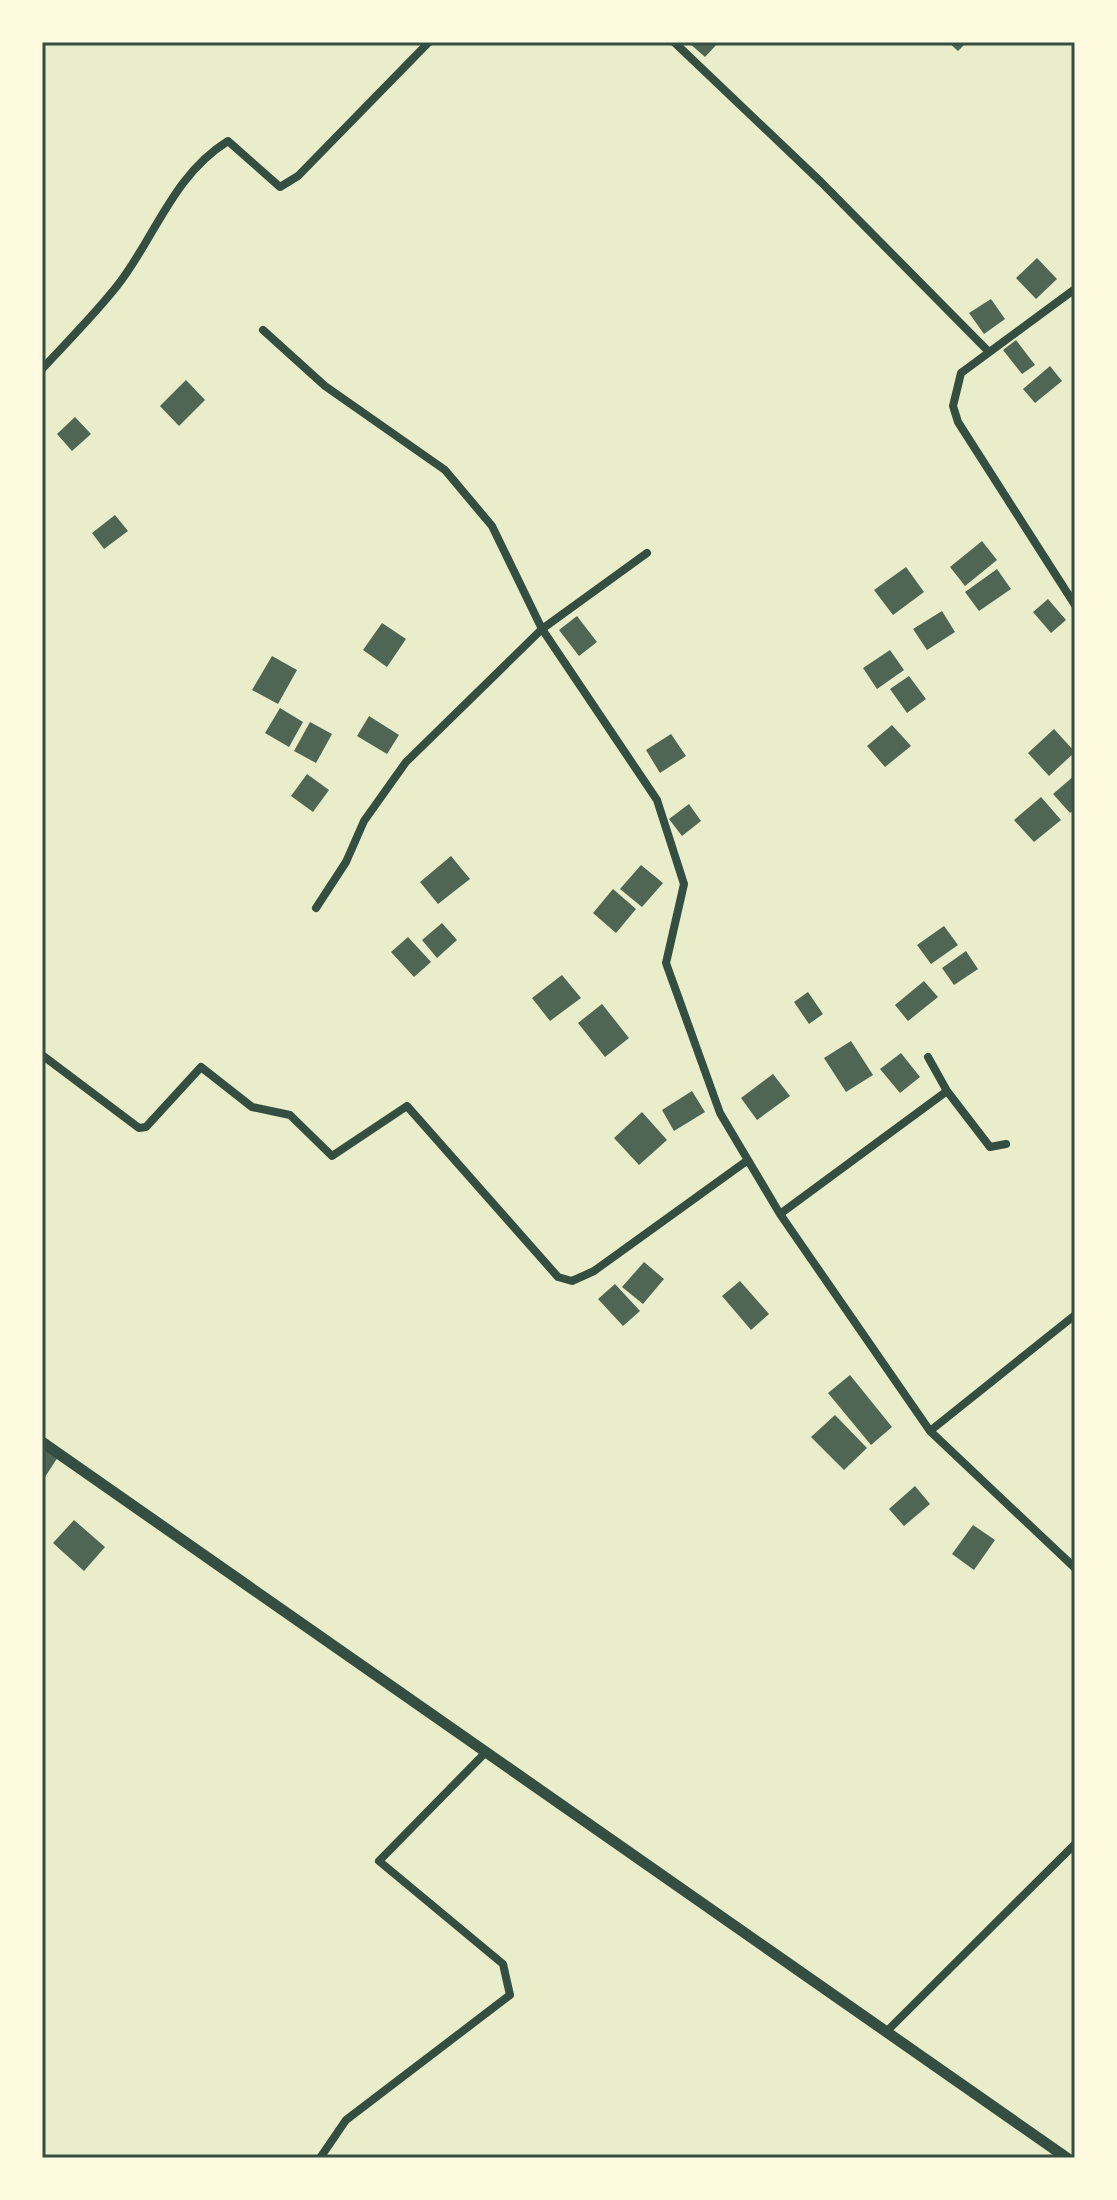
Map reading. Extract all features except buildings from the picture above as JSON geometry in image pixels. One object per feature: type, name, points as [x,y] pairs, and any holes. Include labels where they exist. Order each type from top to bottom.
[{"type":"street","points":[[42,369],[118,285],[171,196],[209,152],[228,141],[280,187],[298,176],[429,42]]},
{"type":"street","points":[[674,42],[821,182],[989,352]]},
{"type":"street","points":[[1075,289],[961,373],[953,406],[955,414],[1075,605]]},
{"type":"street","points":[[263,330],[325,386],[445,470],[492,526],[542,629],[657,800],[684,884],[666,963],[720,1113],[780,1214],[930,1431],[1075,1568]]},
{"type":"street","points":[[316,908],[346,862],[364,821],[406,762],[542,629],[647,553]]},
{"type":"street","points":[[42,1055],[139,1128],[146,1127],[201,1067],[252,1107],[290,1115],[332,1156],[407,1106],[558,1277],[572,1281],[594,1271],[748,1160]]},
{"type":"street","points":[[928,1057],[947,1091],[990,1147],[1006,1144]]},
{"type":"street","points":[[780,1214],[947,1091]]},
{"type":"street","points":[[930,1431],[1075,1315]]},
{"type":"street","points":[[42,1442],[1067,2158]]},
{"type":"street","points":[[320,2158],[346,2120],[510,1995],[503,1964],[379,1861],[486,1752]]},
{"type":"street","points":[[886,2032],[1075,1844]]}]
